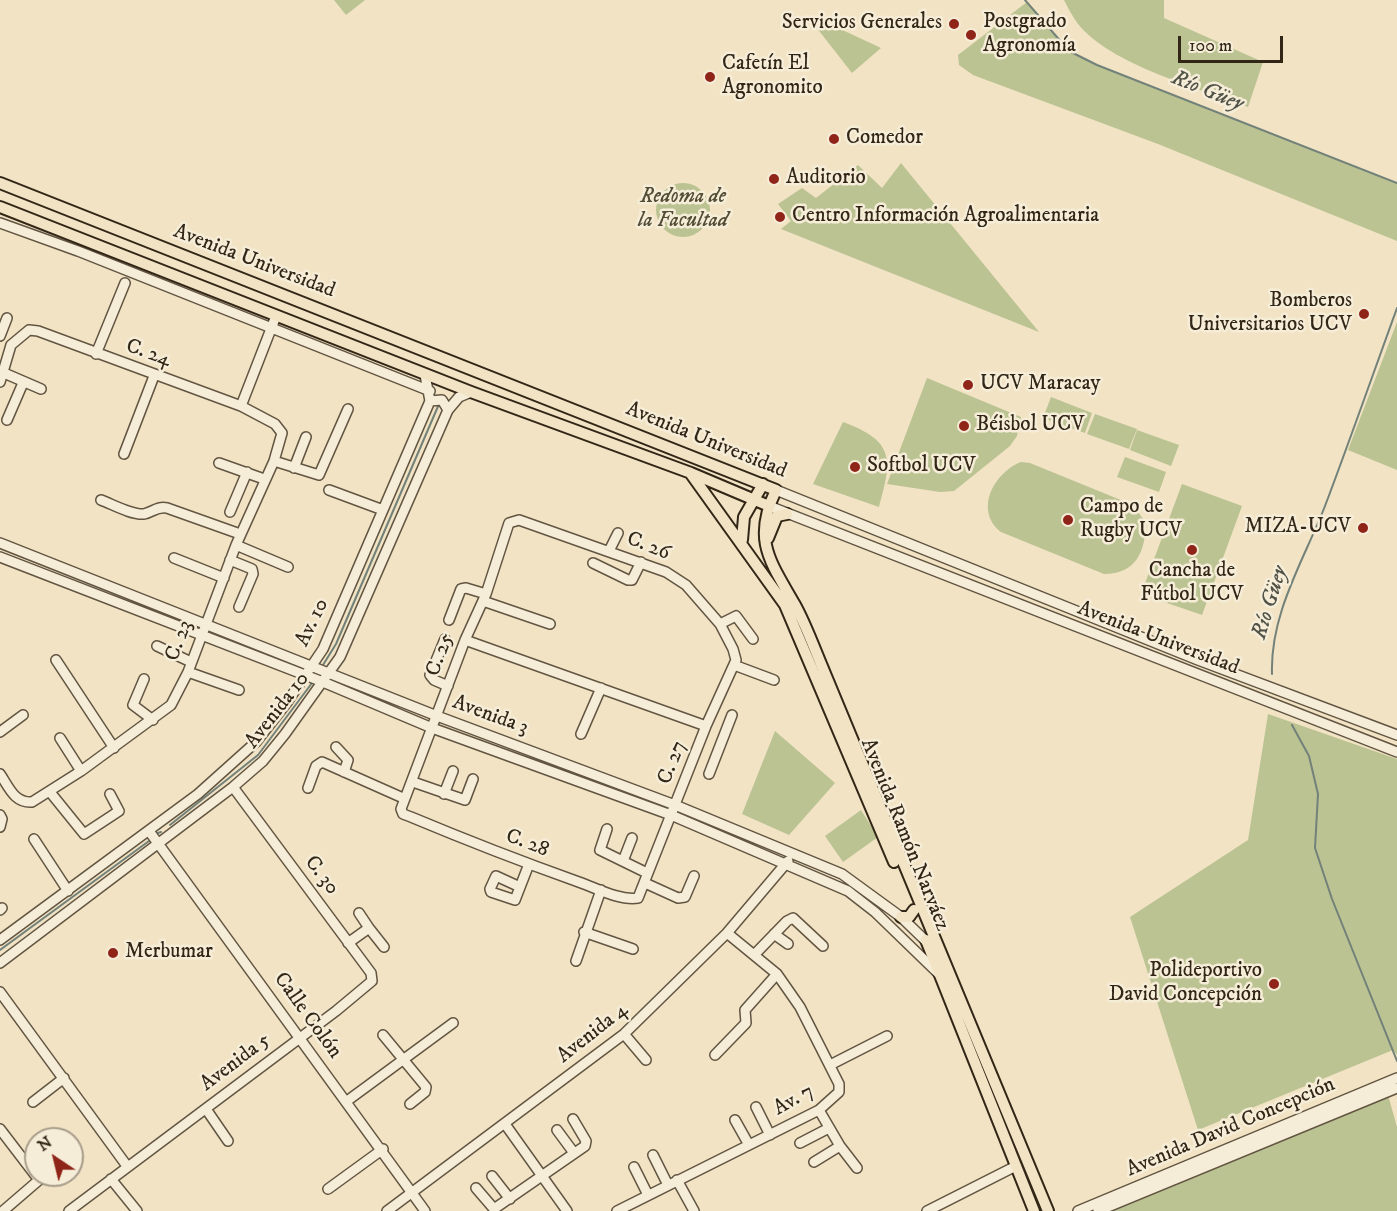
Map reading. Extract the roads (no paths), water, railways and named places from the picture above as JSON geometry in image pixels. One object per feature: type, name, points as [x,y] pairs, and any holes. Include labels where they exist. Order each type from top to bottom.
[{"type":"main road","name":"Avenida Universidad","points":[[1,185],[776,490]]},
{"type":"main road","name":"Avenida Universidad","points":[[0,207],[425,375],[691,473],[769,506]]},
{"type":"main road","name":"Avenida Ramón Narváez","points":[[691,473],[742,540],[785,605],[914,910],[1034,1211]]},
{"type":"main road","points":[[742,540],[744,517],[763,484]]},
{"type":"main road","name":"Avenida Ramón Narváez","points":[[776,490],[764,521],[766,550],[771,566],[796,607],[821,664],[942,961],[1048,1211]]},
{"type":"main road","points":[[766,550],[772,524],[777,516],[787,513]]},
{"type":"main road","points":[[901,917],[909,917],[914,910]]},
{"type":"street","points":[[0,223],[78,251],[442,400],[448,410]]},
{"type":"street","points":[[96,354],[125,284]]},
{"type":"street","points":[[241,406],[276,316]]},
{"type":"street","points":[[0,336],[7,318]]},
{"type":"street","name":"C. 24","points":[[7,347],[30,330],[241,406],[275,424]]},
{"type":"street","points":[[7,347],[2,377],[41,389]]},
{"type":"street","points":[[425,375],[430,396]]},
{"type":"street","points":[[124,454],[154,376]]},
{"type":"street","points":[[7,420],[23,383]]},
{"type":"street","name":"Avenida 10","points":[[0,963],[171,835],[233,787],[262,761],[340,657],[448,410],[459,397],[471,392]]},
{"type":"street","name":"Av. 10","points":[[0,939],[198,794],[256,742],[323,650],[430,396]]},
{"type":"street","points":[[274,461],[315,475],[322,473],[348,409]]},
{"type":"street","name":"C. 23","points":[[0,775],[16,799],[23,803],[32,802],[114,748],[171,705],[188,672],[240,534],[274,461],[282,434],[275,424]]},
{"type":"street","points":[[294,468],[306,437]]},
{"type":"street","points":[[219,463],[264,479]]},
{"type":"street","points":[[231,512],[247,472]]},
{"type":"street","points":[[329,490],[383,510]]},
{"type":"street","name":"Avenida Universidad","points":[[776,490],[1198,660],[1397,735]]},
{"type":"street","points":[[101,500],[144,514],[161,507],[167,508],[240,534]]},
{"type":"street","name":"Avenida Universidad","points":[[769,506],[1397,752]]},
{"type":"street","name":"C. 26","points":[[519,520],[666,572],[686,585],[720,624],[733,649]]},
{"type":"street","name":"C. 25","points":[[401,809],[403,798],[413,782],[465,640],[484,598],[509,523],[519,520]]},
{"type":"street","points":[[609,551],[618,533]]},
{"type":"street","name":"Avenida 3","points":[[0,543],[207,623],[437,716],[675,805],[842,874],[901,917],[926,940],[942,961]]},
{"type":"street","points":[[236,545],[288,567]]},
{"type":"street","name":"Avenida 3","points":[[0,557],[323,682],[432,728],[671,815],[848,891],[875,912],[939,974]]},
{"type":"street","points":[[174,558],[224,578]]},
{"type":"street","points":[[230,560],[252,569],[253,574],[239,608]]},
{"type":"street","points":[[593,563],[632,580],[641,562]]},
{"type":"street","points":[[449,620],[461,590],[466,588],[484,598],[550,624]]},
{"type":"street","points":[[720,624],[735,616],[753,639]]},
{"type":"street","points":[[445,639],[430,675],[434,680],[448,686]]},
{"type":"street","points":[[465,640],[706,726]]},
{"type":"street","points":[[157,646],[191,662]]},
{"type":"street","name":"C. 27","points":[[643,887],[646,873],[706,726],[734,665],[733,649]]},
{"type":"street","points":[[56,660],[114,748]]},
{"type":"street","points":[[1192,673],[1198,660]]},
{"type":"street","points":[[734,665],[774,680]]},
{"type":"street","points":[[188,672],[239,690]]},
{"type":"street","points":[[144,679],[133,705],[153,720]]},
{"type":"street","points":[[581,734],[601,688]]},
{"type":"street","points":[[0,732],[23,715]]},
{"type":"street","points":[[709,774],[732,715]]},
{"type":"street","points":[[702,736],[720,744]]},
{"type":"street","points":[[60,738],[81,771]]},
{"type":"street","points":[[336,747],[348,760],[344,772]]},
{"type":"street","points":[[308,788],[319,763],[403,798]]},
{"type":"street","points":[[444,794],[453,771]]},
{"type":"street","points":[[413,782],[465,800],[474,779]]},
{"type":"street","name":"C. 30","points":[[233,787],[371,973],[372,981],[368,987]]},
{"type":"street","points":[[50,792],[84,834],[119,811],[110,794]]},
{"type":"street","name":"C. 28","points":[[401,809],[404,814],[411,817],[601,890],[632,899],[638,898],[643,887]]},
{"type":"street","points":[[0,815],[2,819],[0,827]]},
{"type":"street","points":[[161,822],[171,835]]},
{"type":"street","points":[[607,829],[600,850],[646,873]]},
{"type":"street","name":"Calle Colón","points":[[149,831],[425,1211]]},
{"type":"street","points":[[623,861],[632,838]]},
{"type":"street","points":[[34,839],[68,891]]},
{"type":"street","name":"Avenida 4","points":[[387,1211],[624,1034],[727,933],[792,854]]},
{"type":"street","points":[[520,887],[529,864]]},
{"type":"street","points":[[643,887],[678,898],[685,897],[694,876]]},
{"type":"street","points":[[576,961],[584,932],[601,890]]},
{"type":"street","points":[[359,913],[384,947]]},
{"type":"street","points":[[755,954],[793,918],[823,946]]},
{"type":"street","points":[[348,943],[369,928]]},
{"type":"street","points":[[584,932],[633,949]]},
{"type":"street","name":"Av. 7","points":[[617,1211],[819,1110],[839,1092],[839,1084],[800,1007],[777,974],[727,933]]},
{"type":"street","points":[[774,934],[788,945]]},
{"type":"street","points":[[715,1054],[746,1023],[745,1010],[777,974]]},
{"type":"street","name":"Avenida 5","points":[[69,1211],[368,987]]},
{"type":"street","points":[[0,992],[127,1166]]},
{"type":"street","points":[[346,1101],[453,1023]]},
{"type":"street","points":[[624,1034],[646,1060]]},
{"type":"street","points":[[383,1035],[426,1087],[425,1092],[410,1104]]},
{"type":"street","points":[[830,1065],[887,1036]]},
{"type":"street","points":[[33,1102],[64,1078]]},
{"type":"street","name":"Avenida David Concepción","points":[[1078,1211],[1120,1198],[1395,1084]]},
{"type":"street","points":[[756,1107],[770,1135]]},
{"type":"street","points":[[206,1109],[228,1141]]},
{"type":"street","points":[[819,1110],[840,1146],[857,1168]]},
{"type":"street","points":[[476,1188],[494,1209],[510,1199],[586,1143],[573,1119]]},
{"type":"street","points":[[735,1119],[748,1145]]},
{"type":"street","points":[[505,1124],[565,1210]]},
{"type":"street","points":[[800,1143],[829,1128]]},
{"type":"street","points":[[0,1129],[39,1180],[3,1211]]},
{"type":"street","points":[[557,1130],[574,1153]]},
{"type":"street","points":[[814,1162],[840,1146]]},
{"type":"street","points":[[328,1189],[382,1149]]},
{"type":"street","points":[[653,1155],[694,1211]]},
{"type":"street","points":[[927,1211],[1016,1166]]},
{"type":"street","points":[[634,1167],[648,1195]]},
{"type":"street","points":[[492,1176],[510,1199]]},
{"type":"street","points":[[111,1179],[137,1211]]},
{"type":"street","name":"Avenida David Concepción","points":[[1098,1211],[1120,1198]]},
{"type":"street","points":[[82,1202],[88,1211]]},
{"type":"waterway","name":"Río Güey","points":[[1025,0],[1069,51],[1097,65],[1397,183]]},
{"type":"waterway","name":"Río Güey","points":[[1272,674],[1276,630],[1282,608],[1325,506],[1397,308]]},
{"type":"waterway","points":[[323,665],[336,644],[439,404]]},
{"type":"waterway","points":[[170,825],[258,755],[312,683]]},
{"type":"waterway","name":"Río Güey","points":[[1292,725],[1309,756],[1318,794],[1315,848],[1332,899],[1397,1061]]},
{"type":"waterway","points":[[0,950],[149,841]]},
{"type":"place","name":"Servicios Generales","points":[[954,24]]},
{"type":"place","name":"Postgrado Agronomía","points":[[971,35]]},
{"type":"place","name":"Cafetín El Agronomito","points":[[710,77]]},
{"type":"place","name":"Comedor","points":[[834,139]]},
{"type":"place","name":"Auditorio","points":[[774,179]]},
{"type":"place","name":"Centro Información Agroalimentaria","points":[[780,217]]},
{"type":"place","name":"Bomberos Universitarios UCV","points":[[1364,314]]},
{"type":"place","name":"UCV Maracay","points":[[968,385]]},
{"type":"place","name":"Béisbol UCV","points":[[964,426]]},
{"type":"place","name":"Softbol UCV","points":[[855,467]]},
{"type":"place","name":"Campo de Rugby UCV","points":[[1068,520]]},
{"type":"place","name":"MIZA-UCV","points":[[1363,528]]},
{"type":"place","name":"Cancha de Fútbol UCV","points":[[1192,550]]},
{"type":"place","name":"Merbumar","points":[[113,953]]},
{"type":"place","name":"Polideportivo David Concepción","points":[[1274,984]]},
{"type":"park label","name":"Redoma de la Facultad","points":[[683,210]]}]
